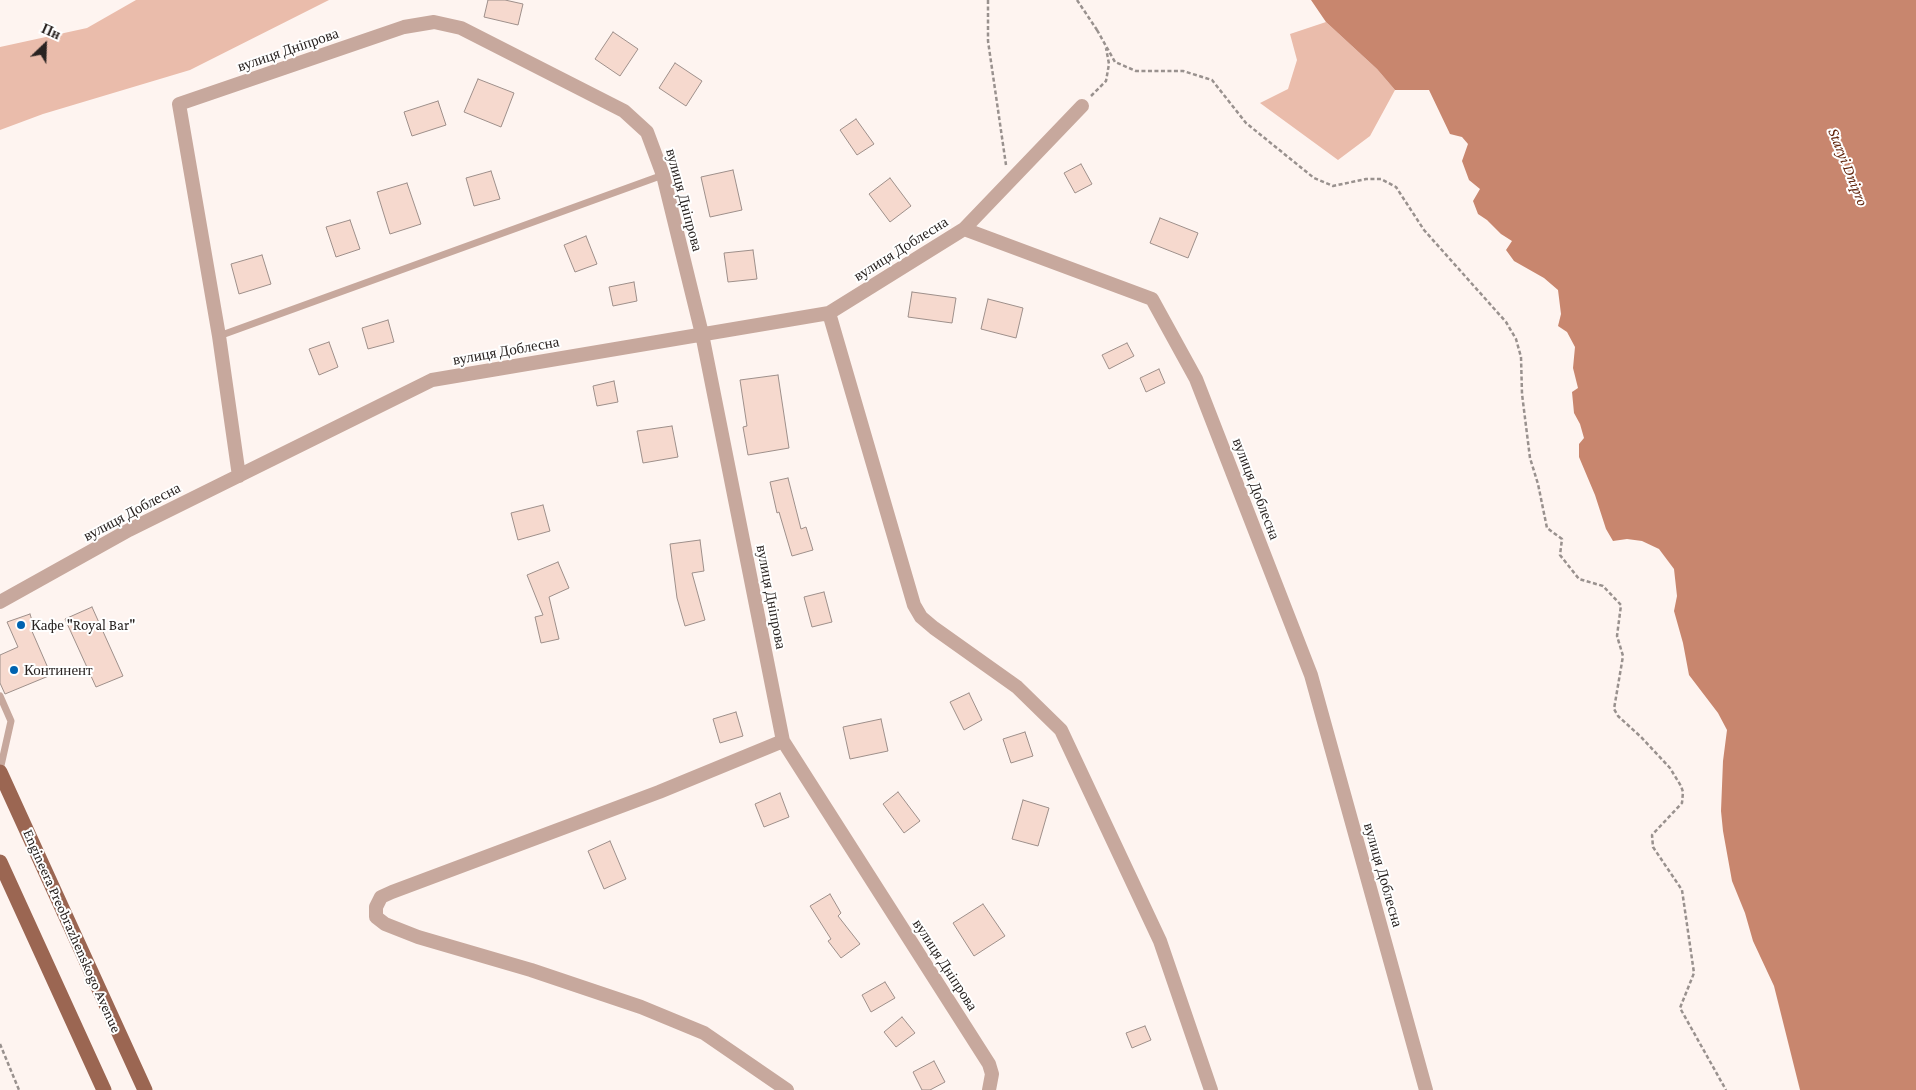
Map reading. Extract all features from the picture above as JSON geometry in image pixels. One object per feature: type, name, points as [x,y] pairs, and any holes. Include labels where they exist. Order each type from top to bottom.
[{"type":"main road","name":"Engineera Preobrazhenskogo Avenue","points":[[0,771],[145,1090]]},
{"type":"main road","points":[[0,862],[104,1090]]},
{"type":"street","name":"вулиця Дніпрова","points":[[239,476],[219,336],[179,104],[404,27],[434,22],[462,28],[624,111],[647,132],[663,175],[702,334],[783,740],[989,1064],[992,1074],[989,1090]]},
{"type":"street","points":[[964,229],[1082,106]]},
{"type":"street","name":"вулиця Доблесна","points":[[0,602],[129,530],[432,380],[829,313],[964,229],[1152,299],[1196,379],[1311,675],[1426,1090]]},
{"type":"street","points":[[829,313],[914,605],[921,617],[1017,688],[1061,730],[1160,941],[1210,1090]]},
{"type":"street","points":[[783,740],[659,792],[415,885],[381,896],[376,907],[376,917],[385,924],[418,938],[531,970],[641,1007],[704,1033],[786,1090]]},
{"type":"lane","points":[[219,336],[663,175]]},
{"type":"lane","points":[[0,696],[11,721],[0,771]]},
{"type":"path","points":[[988,0],[988,41],[1008,183]]},
{"type":"path","points":[[1076,0],[1097,30],[1115,62],[1136,71],[1183,71],[1212,80],[1246,123],[1314,178],[1333,186],[1366,179],[1381,179],[1396,187],[1424,230],[1506,322],[1516,339],[1520,357],[1522,394],[1530,458],[1538,484],[1546,528],[1562,539],[1560,555],[1579,580],[1603,586],[1621,605],[1617,636],[1623,656],[1614,709],[1618,716],[1670,768],[1683,792],[1682,803],[1652,835],[1652,847],[1682,890],[1694,973],[1680,1008],[1726,1090]]},
{"type":"path","points":[[1082,106],[1106,80],[1109,64],[1106,48],[1097,30]]},
{"type":"path","points":[[0,1044],[19,1090]]},
{"type":"shaded area","points":[[136,0],[329,0],[190,70],[43,114],[0,130],[0,47],[87,28]]},
{"type":"shaded area","points":[[1326,22],[1377,69],[1395,90],[1370,136],[1338,160],[1260,103],[1288,89],[1297,60],[1290,34]]},
{"type":"water","name":"Staryi Dnipro","points":[[1311,0],[1916,0],[1916,1090],[1800,1090],[1774,986],[1753,941],[1745,913],[1732,881],[1721,811],[1723,761],[1727,730],[1718,713],[1689,675],[1674,611],[1677,596],[1674,569],[1659,549],[1642,541],[1627,539],[1613,541],[1606,529],[1595,495],[1579,457],[1579,444],[1584,438],[1574,413],[1572,392],[1578,388],[1573,368],[1575,347],[1567,332],[1558,326],[1561,314],[1558,290],[1544,278],[1514,261],[1506,250],[1512,241],[1478,214],[1473,201],[1480,189],[1469,180],[1462,161],[1468,144],[1462,137],[1450,134],[1429,90],[1395,90],[1377,69],[1326,22]]},
{"type":"building","points":[[488,0],[505,0],[523,4],[518,25],[484,17]]},
{"type":"building","points":[[613,32],[638,49],[620,76],[595,59]]},
{"type":"building","points":[[675,63],[702,81],[686,106],[659,88]]},
{"type":"building","points":[[478,79],[514,93],[501,127],[464,112]]},
{"type":"building","points":[[438,101],[446,125],[412,136],[404,112]]},
{"type":"building","points":[[856,119],[874,144],[857,155],[840,130]]},
{"type":"building","points":[[1081,164],[1092,184],[1075,193],[1064,173]]},
{"type":"building","points":[[733,170],[742,210],[710,217],[701,177]]},
{"type":"building","points":[[491,171],[500,199],[474,206],[466,178]]},
{"type":"building","points":[[890,178],[911,206],[890,222],[869,194]]},
{"type":"building","points":[[407,183],[421,224],[390,234],[377,192]]},
{"type":"building","points":[[1160,218],[1198,233],[1188,258],[1150,243]]},
{"type":"building","points":[[350,220],[360,249],[336,257],[326,227]]},
{"type":"building","points":[[586,236],[597,264],[575,272],[564,245]]},
{"type":"building","points":[[753,250],[757,279],[728,282],[724,253]]},
{"type":"building","points":[[262,255],[271,284],[239,294],[231,264]]},
{"type":"building","points":[[634,282],[637,301],[613,306],[609,287]]},
{"type":"building","points":[[912,292],[956,298],[952,323],[908,317]]},
{"type":"building","points":[[988,299],[1023,308],[1016,338],[981,329]]},
{"type":"building","points":[[388,320],[394,342],[368,349],[362,328]]},
{"type":"building","points":[[329,342],[338,367],[319,375],[309,349]]},
{"type":"building","points":[[1127,343],[1134,356],[1109,369],[1102,355]]},
{"type":"building","points":[[1159,369],[1165,383],[1146,392],[1140,378]]},
{"type":"building","points":[[778,375],[789,448],[748,455],[743,427],[747,426],[740,380]]},
{"type":"building","points":[[614,381],[618,402],[597,406],[593,386]]},
{"type":"building","points":[[672,426],[678,457],[643,463],[637,431]]},
{"type":"building","points":[[788,478],[801,529],[806,527],[813,550],[792,556],[779,512],[777,513],[770,482]]},
{"type":"building","points":[[543,505],[550,531],[518,540],[511,513]]},
{"type":"building","points":[[700,540],[704,571],[692,573],[705,620],[685,626],[677,598],[670,544]]},
{"type":"building","points":[[558,562],[569,588],[549,597],[559,639],[541,643],[535,617],[543,615],[527,575]]},
{"type":"building","points":[[824,592],[832,622],[812,627],[804,597]]},
{"type":"building","points":[[92,607],[123,676],[96,687],[65,619]]},
{"type":"building","points":[[30,614],[34,627],[31,629],[51,675],[5,694],[0,683],[0,655],[18,647],[7,622]]},
{"type":"building","points":[[969,693],[982,720],[964,730],[950,702]]},
{"type":"building","points":[[736,712],[743,736],[720,743],[713,719]]},
{"type":"building","points":[[881,719],[888,751],[850,759],[843,727]]},
{"type":"building","points":[[1025,732],[1033,756],[1011,763],[1003,739]]},
{"type":"building","points":[[898,792],[920,821],[904,833],[883,804]]},
{"type":"building","points":[[780,793],[789,817],[764,827],[755,804]]},
{"type":"building","points":[[1023,800],[1049,808],[1038,846],[1012,839]]},
{"type":"building","points":[[610,841],[626,879],[604,889],[588,851]]},
{"type":"building","points":[[830,894],[841,913],[838,916],[860,944],[841,958],[828,941],[831,939],[810,906]]},
{"type":"building","points":[[983,904],[1005,936],[974,956],[953,923]]},
{"type":"building","points":[[885,982],[895,998],[871,1012],[862,995]]},
{"type":"building","points":[[902,1017],[915,1033],[896,1047],[884,1032]]},
{"type":"building","points":[[1145,1026],[1151,1040],[1132,1048],[1126,1033]]},
{"type":"building","points":[[934,1061],[945,1082],[930,1090],[922,1090],[913,1072]]},
{"type":"place","name":"Кафе \"Royal Bar\"","points":[[21,625]]},
{"type":"place","name":"Континент","points":[[14,670]]}]
